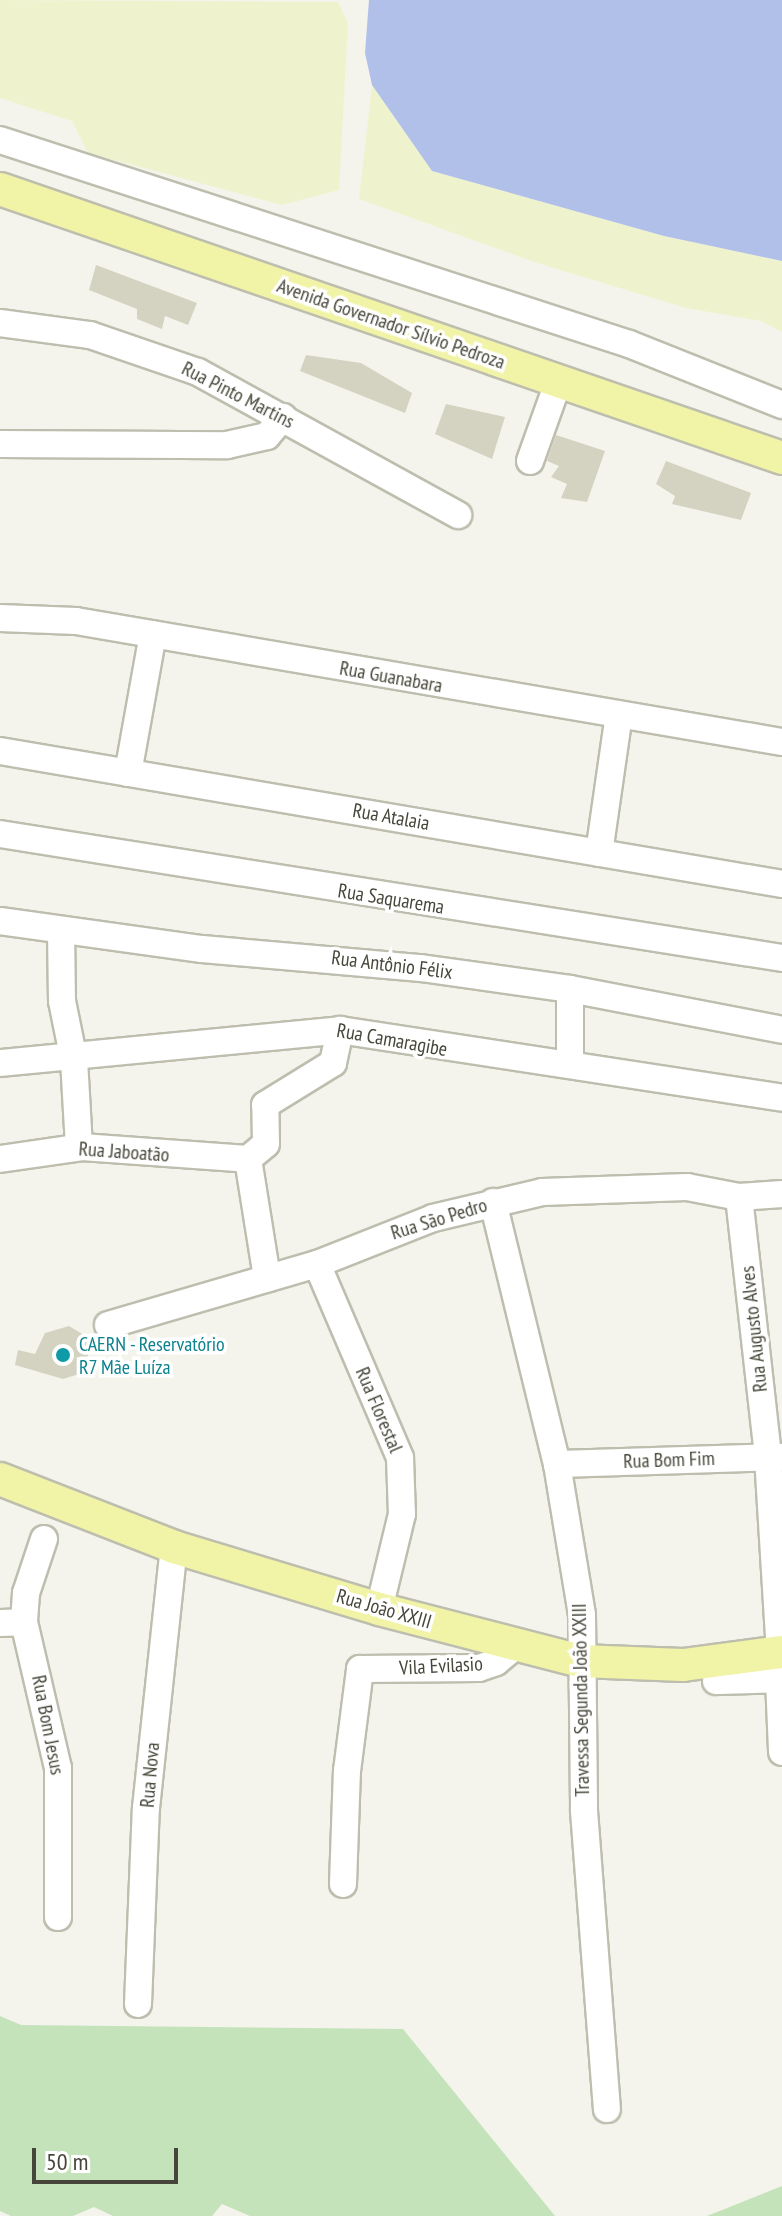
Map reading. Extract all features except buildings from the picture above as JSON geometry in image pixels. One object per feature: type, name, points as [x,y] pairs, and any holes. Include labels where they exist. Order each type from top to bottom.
[{"type":"main road","name":"Avenida Governador Sílvio Pedroza","points":[[0,189],[782,458]]},
{"type":"main road","name":"Rua João XXIII","points":[[0,1479],[174,1547],[515,1646],[580,1661],[781,1666]]},
{"type":"street","points":[[0,140],[629,344],[782,405]]},
{"type":"street","name":"Rua Pinto Martins","points":[[0,323],[90,335],[148,352],[198,372],[458,515]]},
{"type":"street","points":[[530,461],[558,383]]},
{"type":"street","points":[[0,444],[227,445],[267,436],[283,417]]},
{"type":"street","name":"Rua Guanabara","points":[[0,618],[48,618],[153,634],[782,742]]},
{"type":"street","points":[[128,773],[153,634]]},
{"type":"street","points":[[599,853],[619,715]]},
{"type":"street","name":"Rua Atalaia","points":[[0,751],[782,884]]},
{"type":"street","name":"Rua Saquarema","points":[[0,834],[782,958]]},
{"type":"street","name":"Rua Antônio Félix","points":[[0,921],[421,968],[570,989],[782,1030]]},
{"type":"street","points":[[61,930],[62,1001],[72,1053],[79,1147]]},
{"type":"street","points":[[570,989],[570,1063]]},
{"type":"street","points":[[267,1278],[248,1159],[266,1144],[265,1105],[333,1063],[340,1030]]},
{"type":"street","name":"Rua Camaragibe","points":[[0,1063],[72,1053],[340,1030],[463,1052],[570,1063],[782,1098]]},
{"type":"street","name":"Rua Jaboatão","points":[[0,1159],[79,1147],[248,1159]]},
{"type":"street","name":"Rua São Pedro","points":[[108,1325],[317,1264],[433,1218],[493,1202],[556,1190],[640,1186],[716,1190],[739,1197],[782,1194]]},
{"type":"street","name":"Rua Augusto Alves","points":[[739,1197],[775,1457],[782,1752]]},
{"type":"street","name":"Travessa Segunda João XXIII","points":[[493,1202],[557,1464],[582,1615],[580,1661],[584,1825],[607,2109]]},
{"type":"street","name":"Rua Florestal","points":[[317,1264],[400,1458],[402,1514],[379,1609]]},
{"type":"street","name":"Rua Bom Fim","points":[[557,1464],[775,1457]]},
{"type":"street","name":"Rua Bom Jesus","points":[[44,1539],[26,1593],[12,1623],[58,1768],[58,1917]]},
{"type":"street","name":"Rua Nova","points":[[138,2004],[146,1808],[174,1547]]},
{"type":"street","name":"Vila Evilasio","points":[[343,1884],[347,1771],[360,1669],[479,1668],[496,1662],[515,1646]]},
{"type":"street","points":[[716,1681],[781,1666]]},
{"type":"shaded area","points":[[0,2016],[21,2025],[403,2029],[555,2216],[250,2216],[222,2204],[212,2216],[113,2216],[94,2207],[73,2216],[11,2216],[0,2211]]},
{"type":"shaded area","points":[[782,2186],[782,2216],[707,2216]]},
{"type":"sand","points":[[0,0],[338,2],[348,23],[339,190],[282,205],[88,153],[72,121],[0,98]]},
{"type":"sand","points":[[372,85],[432,171],[664,236],[782,261],[782,332],[761,321],[686,308],[537,263],[359,199]]},
{"type":"water","points":[[369,0],[782,0],[782,261],[664,236],[432,171],[372,85],[365,53]]},
{"type":"place","name":"CAERN - Reservatório R7 Mãe Luíza","points":[[63,1355]]}]
